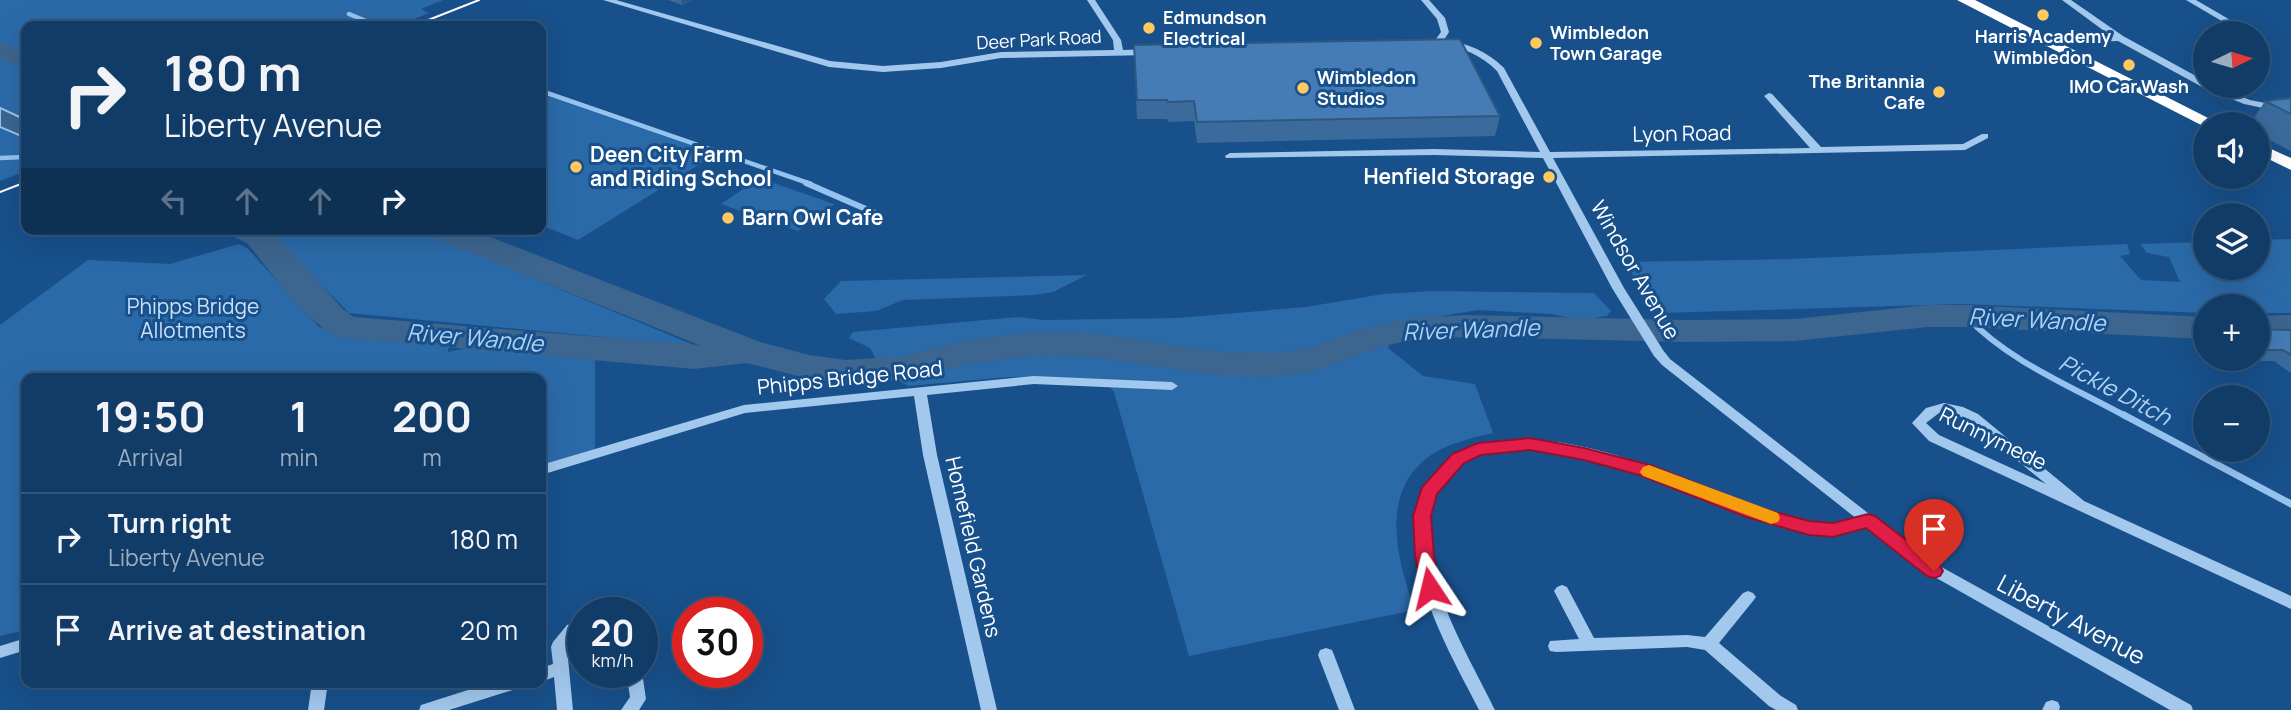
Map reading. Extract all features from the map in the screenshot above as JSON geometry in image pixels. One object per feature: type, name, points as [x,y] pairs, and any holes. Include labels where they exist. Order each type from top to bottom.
[{"type":"highway","points":[[1964,0],[2193,114]]},
{"type":"highway","points":[[2270,154],[2291,165]]},
{"type":"street","name":"Deer Park Road","points":[[607,0],[829,64],[857,68],[910,68],[1001,55],[1157,52]]},
{"type":"street","points":[[1091,0],[1117,40],[1119,52]]},
{"type":"street","points":[[1406,45],[1440,39],[1445,32],[1444,24],[1425,0]]},
{"type":"street","points":[[2066,0],[2120,38],[2193,78]]},
{"type":"street","points":[[2190,0],[2227,21]]},
{"type":"street","points":[[2050,42],[2120,38]]},
{"type":"street","name":"Windsor Avenue","points":[[1440,39],[1494,62],[1630,308],[1658,353],[1677,372],[1868,521]]},
{"type":"street","points":[[1769,96],[1818,150]]},
{"type":"street","points":[[2237,98],[2289,110]]},
{"type":"street","name":"Lyon Road","points":[[1230,156],[1965,147],[1985,136]]},
{"type":"street","name":"Phipps Bridge Road","points":[[546,468],[744,409],[1034,380],[1172,386]]},
{"type":"street","name":"Homefield Gardens","points":[[919,392],[930,455],[989,710]]},
{"type":"street","name":"Runnymede","points":[[2077,502],[1973,416],[1956,408],[1943,406],[1926,413],[1919,423],[1934,438],[2291,603]]},
{"type":"street","points":[[1486,710],[1430,588],[1424,556],[1422,516],[1428,492],[1458,458],[1478,449],[1530,444],[1584,454],[1644,470],[1752,513],[1809,528],[1833,530],[1868,521]]},
{"type":"street","name":"Liberty Avenue","points":[[1868,521],[1934,571],[2185,710]]},
{"type":"street","points":[[1562,591],[1589,643]]},
{"type":"street","points":[[1709,644],[1748,597]]},
{"type":"street","points":[[565,710],[559,647],[567,636]]},
{"type":"street","points":[[1556,646],[1688,641],[1709,644],[1775,701],[1790,710]]},
{"type":"street","points":[[0,652],[21,646]]},
{"type":"street","points":[[1326,655],[1347,710]]},
{"type":"street","points":[[546,673],[559,669]]},
{"type":"street","points":[[316,710],[319,688]]},
{"type":"street","points":[[427,710],[497,688]]},
{"type":"street","points":[[634,688],[635,706]]},
{"type":"green space","points":[[0,0],[443,0],[421,9],[429,13],[409,21],[21,21],[21,173],[0,181]]},
{"type":"green space","points":[[546,96],[716,154],[578,240],[546,227]]},
{"type":"green space","points":[[759,178],[835,204],[798,231],[721,204]]},
{"type":"green space","points":[[267,235],[430,235],[696,346],[349,313],[280,243]]},
{"type":"green space","points":[[2291,239],[2291,313],[2270,313],[2270,294],[2193,294],[2193,313],[1962,304],[1659,313],[1624,262],[1791,259],[2127,244],[2130,254],[2120,256],[2141,280],[2180,282],[2169,257],[2147,253],[2140,244],[2193,242],[2193,280],[2270,280],[2270,240]]},
{"type":"green space","name":"Phipps Bridge Allotments","points":[[239,244],[248,249],[319,327],[383,340],[451,346],[448,352],[467,348],[595,356],[595,449],[546,465],[546,373],[21,373],[21,631],[0,636],[0,325],[88,260],[170,264]]},
{"type":"green space","points":[[1087,275],[1053,292],[903,300],[876,311],[836,314],[824,299],[841,281]]},
{"type":"green space","points":[[1432,291],[1594,293],[1611,311],[1607,316],[1580,320],[1551,314],[1478,310],[1395,324],[1388,348],[1423,376],[1475,384],[1493,433],[1453,444],[1431,455],[1414,470],[1404,488],[1398,507],[1396,528],[1402,570],[1415,610],[1189,656],[1114,392],[1103,379],[1008,377],[909,386],[885,375],[870,348],[849,338],[853,332],[1018,317],[1044,320],[1178,318],[1306,307],[1383,294]]},
{"type":"shaded area","points":[[0,108],[21,118],[21,136],[0,127]]},
{"type":"building","name":"Wimbledon Studios","points":[[1460,39],[1500,116],[1197,122],[1194,101],[1137,100],[1134,45]]},
{"type":"building","points":[[2291,98],[2291,114],[2265,101]]},
{"type":"building","points":[[2270,329],[2291,330],[2291,355],[2283,350],[2270,350]]},
{"type":"waterway","points":[[349,14],[366,21]]},
{"type":"waterway","name":"River Wandle","points":[[0,50],[21,59]]},
{"type":"waterway","points":[[546,93],[811,184]]},
{"type":"waterway","points":[[0,158],[21,157]]},
{"type":"waterway","points":[[806,183],[875,213]]},
{"type":"waterway","name":"River Wandle","points":[[257,235],[330,317],[345,327],[694,357],[743,352]]},
{"type":"waterway","name":"River Wandle","points":[[455,235],[748,351],[809,367],[846,372],[902,368],[967,352],[1034,344],[1090,345],[1223,364],[1274,365],[1310,360],[1375,337],[1412,329],[1468,326],[1684,331],[1794,330],[1928,316],[1966,316],[2193,328]]},
{"type":"waterway","name":"Pickle Ditch","points":[[1966,316],[2002,347],[2022,360],[2127,417]]},
{"type":"waterway","name":"River Wandle","points":[[2270,327],[2291,326]]},
{"type":"waterway","name":"Pickle Ditch","points":[[2124,415],[2291,504]]},
{"type":"tram line","points":[[426,21],[479,0]]},
{"type":"tram line","points":[[0,192],[21,184]]},
{"type":"slow traffic","points":[[1649,472],[1771,518]]},
{"type":"place","name":"Harris Academy Wimbledon","points":[[2043,15]]},
{"type":"place","name":"Edmundson Electrical","points":[[1149,28]]},
{"type":"place","name":"Wimbledon Town Garage","points":[[1536,43]]},
{"type":"place","name":"IMO Car Wash","points":[[2129,65]]},
{"type":"place","name":"Wimbledon Studios","points":[[1303,88]]},
{"type":"place","name":"The Britannia Cafe","points":[[1939,92]]},
{"type":"place","name":"Deen City Farm and Riding School","points":[[576,167]]},
{"type":"place","name":"Henfield Storage","points":[[1549,177]]},
{"type":"place","name":"Barn Owl Cafe","points":[[728,218]]},
{"type":"route","points":[[1430,588],[1424,556],[1422,516],[1428,492],[1458,458],[1478,449],[1530,444],[1584,454],[1644,470],[1752,513],[1809,528],[1833,530],[1868,521],[1934,571]]}]
